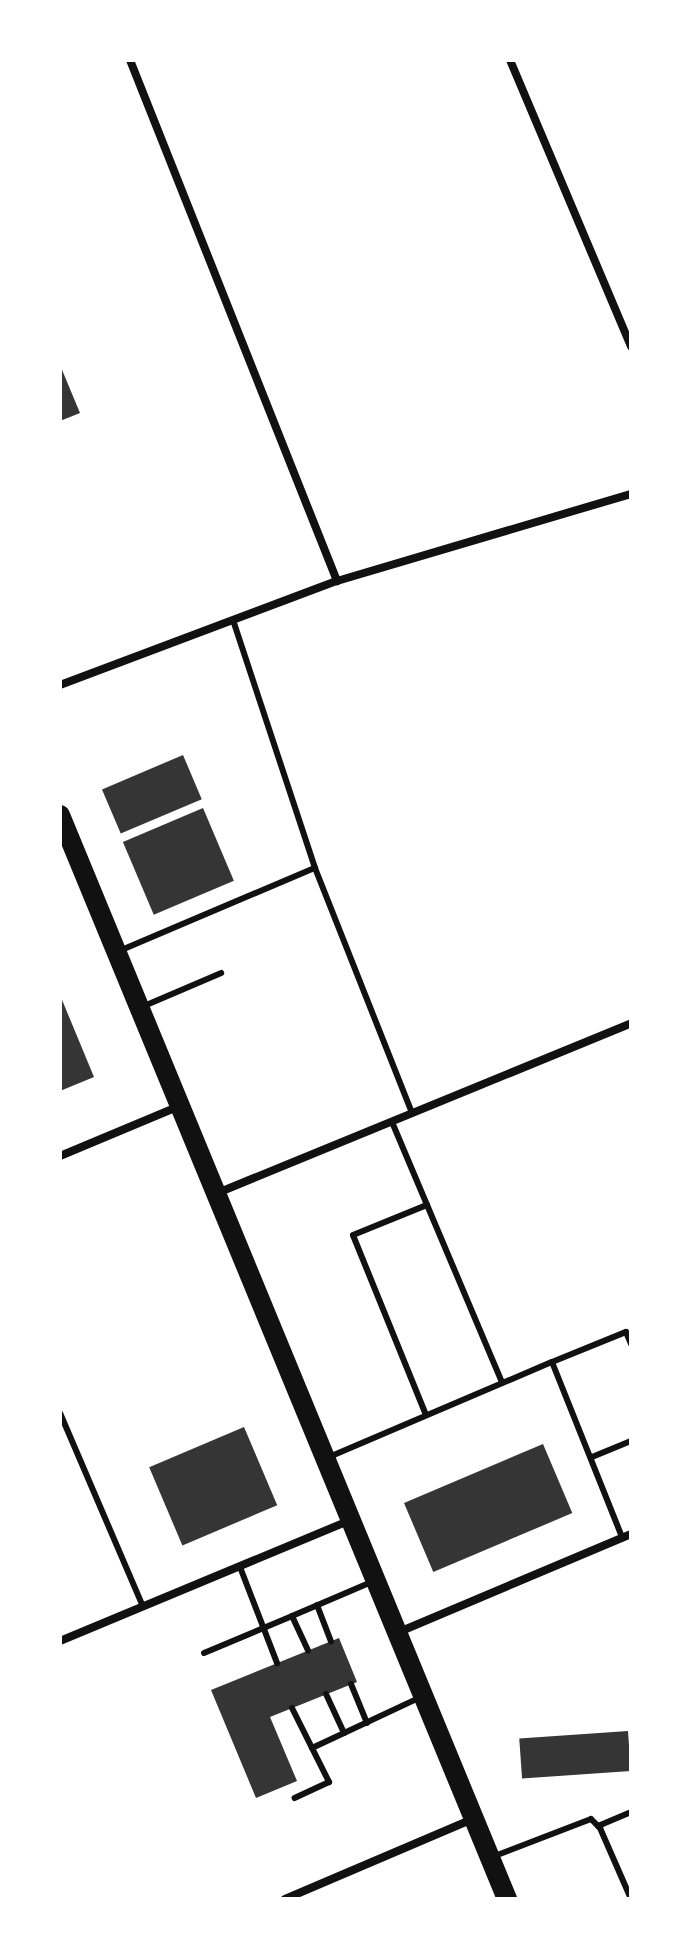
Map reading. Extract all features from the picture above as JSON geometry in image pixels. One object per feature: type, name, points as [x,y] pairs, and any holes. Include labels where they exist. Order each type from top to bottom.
[{"type":"main road","points":[[60,815],[214,1195],[399,1632],[507,1899]]},
{"type":"street","points":[[130,60],[337,581]]},
{"type":"street","points":[[510,60],[631,346]]},
{"type":"street","points":[[60,685],[337,581],[631,494]]},
{"type":"street","points":[[214,1195],[631,1023]]},
{"type":"street","points":[[60,1156],[178,1106]]},
{"type":"street","points":[[60,1641],[352,1520]]},
{"type":"street","points":[[399,1632],[627,1536]]},
{"type":"street","points":[[285,1899],[474,1819]]},
{"type":"lane","points":[[233,620],[315,868],[412,1113]]},
{"type":"lane","points":[[116,953],[315,868]]},
{"type":"lane","points":[[138,1008],[221,973]]},
{"type":"lane","points":[[392,1122],[502,1383]]},
{"type":"lane","points":[[426,1415],[353,1235],[427,1205]]},
{"type":"lane","points":[[325,1458],[626,1332],[631,1344]]},
{"type":"lane","points":[[552,1362],[627,1536]]},
{"type":"lane","points":[[60,1413],[143,1607]]},
{"type":"lane","points":[[592,1457],[631,1441]]},
{"type":"lane","points":[[240,1567],[277,1663]]},
{"type":"lane","points":[[204,1653],[377,1580]]},
{"type":"lane","points":[[317,1605],[331,1641]]},
{"type":"lane","points":[[292,1616],[308,1651]]},
{"type":"lane","points":[[351,1684],[367,1723]]},
{"type":"lane","points":[[326,1694],[344,1733]]},
{"type":"lane","points":[[312,1748],[424,1695]]},
{"type":"lane","points":[[292,1708],[329,1782],[295,1798]]},
{"type":"lane","points":[[598,1826],[631,1812]]},
{"type":"lane","points":[[490,1858],[584,1820],[598,1826],[631,1899]]},
{"type":"building","points":[[60,365],[80,413],[60,421]]},
{"type":"building","points":[[183,755],[202,799],[121,834],[102,789]]},
{"type":"building","points":[[203,808],[234,881],[154,915],[123,842]]},
{"type":"building","points":[[60,995],[94,1077],[60,1091]]},
{"type":"building","points":[[244,1427],[277,1505],[182,1545],[149,1467]]},
{"type":"building","points":[[543,1444],[572,1513],[433,1572],[404,1503]]},
{"type":"building","points":[[339,1638],[357,1682],[270,1717],[297,1781],[256,1798],[211,1690]]},
{"type":"building","points":[[628,1731],[631,1771],[522,1779],[519,1739]]}]
